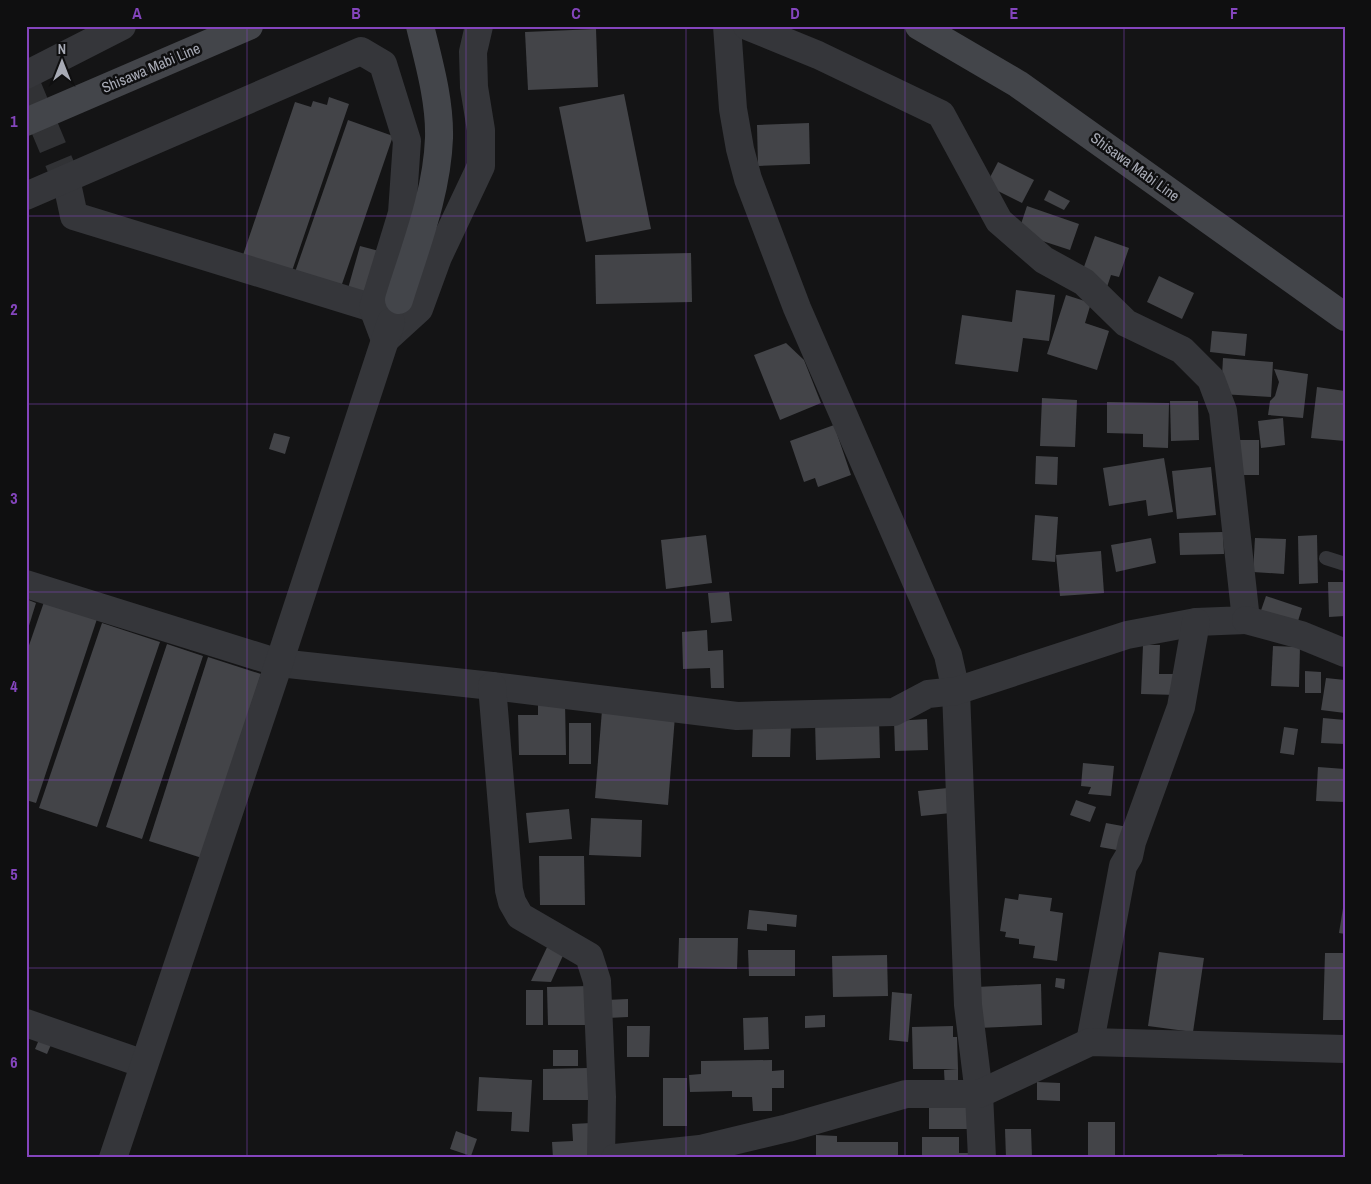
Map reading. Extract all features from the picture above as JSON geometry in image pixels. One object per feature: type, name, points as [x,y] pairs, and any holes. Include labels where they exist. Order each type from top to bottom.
[{"type":"main road","name":"Shisawa Mabi Line","points":[[26,122],[249,26]]},
{"type":"main road","points":[[399,300],[433,186],[439,138],[435,89],[420,26]]},
{"type":"main road","name":"Shisawa Mabi Line","points":[[919,26],[1018,84],[1345,318]]},
{"type":"street","points":[[26,75],[122,26]]},
{"type":"street","points":[[385,340],[419,309],[438,257],[481,166],[481,130],[474,87],[473,52],[479,26]]},
{"type":"street","points":[[727,26],[733,108],[740,149],[748,179],[797,308],[948,655],[956,691],[968,1005],[979,1094],[982,1158]]},
{"type":"street","points":[[748,26],[818,55],[941,114],[999,221],[1044,260],[1084,282],[1126,323],[1182,350],[1210,379],[1223,411],[1246,620]]},
{"type":"street","points":[[931,26],[981,62]]},
{"type":"street","points":[[26,196],[361,50],[384,64],[407,141],[402,213],[372,308],[385,340]]},
{"type":"street","points":[[66,179],[74,216],[372,308]]},
{"type":"street","points":[[112,1158],[279,664],[399,300]]},
{"type":"street","points":[[26,584],[279,664],[492,686],[737,716],[894,712],[928,694],[956,691],[1127,635],[1196,622],[1246,620],[1301,635],[1345,653]]},
{"type":"street","points":[[1090,1042],[1123,866],[1130,856],[1132,842],[1181,707],[1196,622]]},
{"type":"street","points":[[492,686],[509,890],[512,902],[520,916],[589,956],[597,981],[602,1097],[601,1158]]},
{"type":"street","points":[[26,1023],[144,1064]]},
{"type":"street","points":[[615,1158],[700,1149],[788,1128],[906,1094],[979,1094],[1090,1042],[1345,1049]]},
{"type":"lane","points":[[1326,558],[1345,564]]},
{"type":"building","points":[[596,29],[598,87],[528,90],[525,32]]},
{"type":"building","points":[[624,94],[651,229],[586,242],[559,107]]},
{"type":"building","points":[[329,97],[349,104],[292,271],[243,255],[295,102],[311,107],[313,101],[327,105]]},
{"type":"building","points":[[348,120],[393,136],[341,287],[295,272]]},
{"type":"building","points":[[809,123],[810,164],[758,166],[757,125]]},
{"type":"building","points":[[998,162],[1034,180],[1022,203],[986,185]]},
{"type":"building","points":[[1049,190],[1070,201],[1064,210],[1044,200]]},
{"type":"building","points":[[1027,206],[1079,224],[1070,250],[1018,233]]},
{"type":"building","points":[[1095,236],[1129,248],[1119,277],[1111,275],[1107,287],[1080,278]]},
{"type":"building","points":[[360,246],[379,251],[366,297],[347,292]]},
{"type":"building","points":[[691,253],[692,302],[596,304],[595,255]]},
{"type":"building","points":[[1159,276],[1194,293],[1182,319],[1147,302]]},
{"type":"building","points":[[1016,290],[1055,295],[1049,341],[1023,338],[1018,372],[955,364],[962,315],[1012,322]]},
{"type":"building","points":[[1066,295],[1091,303],[1085,323],[1109,331],[1097,370],[1047,354]]},
{"type":"building","points":[[1212,331],[1247,334],[1245,356],[1210,352]]},
{"type":"building","points":[[786,343],[804,360],[821,403],[780,420],[754,355]]},
{"type":"building","points":[[1223,358],[1273,362],[1271,397],[1221,394]]},
{"type":"building","points":[[1274,369],[1308,374],[1303,418],[1268,415],[1270,401],[1275,396],[1279,382]]},
{"type":"building","points":[[1317,387],[1345,391],[1345,441],[1311,438]]},
{"type":"building","points":[[1042,398],[1077,400],[1075,447],[1040,446]]},
{"type":"building","points":[[1170,401],[1198,401],[1199,440],[1171,441]]},
{"type":"building","points":[[1107,402],[1169,403],[1168,448],[1143,447],[1143,434],[1107,433]]},
{"type":"building","points":[[1283,418],[1285,445],[1261,448],[1258,421]]},
{"type":"building","points":[[834,425],[851,475],[818,487],[815,478],[804,482],[790,441]]},
{"type":"building","points":[[274,433],[290,437],[285,454],[269,449]]},
{"type":"building","points":[[1239,440],[1259,440],[1259,475],[1239,475]]},
{"type":"building","points":[[1036,456],[1058,457],[1057,485],[1035,484]]},
{"type":"building","points":[[1164,458],[1173,512],[1148,516],[1146,500],[1109,506],[1103,468]]},
{"type":"building","points":[[1211,467],[1216,515],[1177,519],[1172,471]]},
{"type":"building","points":[[1035,515],[1058,517],[1055,562],[1032,560]]},
{"type":"building","points":[[1223,532],[1224,554],[1180,555],[1179,533]]},
{"type":"building","points":[[706,535],[712,583],[666,589],[661,540]]},
{"type":"building","points":[[1317,535],[1318,583],[1299,584],[1298,536]]},
{"type":"building","points":[[1151,538],[1156,563],[1116,572],[1111,545]]},
{"type":"building","points":[[1255,538],[1286,539],[1284,574],[1253,572]]},
{"type":"building","points":[[1101,551],[1104,593],[1060,596],[1056,555]]},
{"type":"building","points":[[1328,582],[1345,582],[1345,616],[1329,617]]},
{"type":"building","points":[[729,592],[732,621],[711,623],[708,593]]},
{"type":"building","points":[[1266,596],[1302,608],[1295,631],[1258,619]]},
{"type":"building","points":[[26,599],[36,603],[27,632],[26,632]]},
{"type":"building","points":[[44,602],[97,619],[36,803],[26,800],[26,654]]},
{"type":"building","points":[[102,623],[160,642],[97,827],[39,808]]},
{"type":"building","points":[[707,630],[708,651],[723,650],[724,688],[711,688],[710,668],[683,669],[682,632]]},
{"type":"building","points":[[167,644],[203,656],[142,839],[106,827]]},
{"type":"building","points":[[1143,645],[1160,645],[1159,674],[1178,674],[1177,695],[1141,694]]},
{"type":"building","points":[[1273,646],[1300,647],[1299,687],[1271,686]]},
{"type":"building","points":[[208,657],[261,674],[202,858],[149,841]]},
{"type":"building","points":[[1305,671],[1321,672],[1321,693],[1305,693]]},
{"type":"building","points":[[1326,678],[1345,680],[1345,713],[1321,710]]},
{"type":"building","points":[[565,702],[566,755],[519,755],[518,715],[538,715],[538,703]]},
{"type":"building","points":[[602,710],[675,716],[668,805],[595,798]]},
{"type":"building","points":[[1323,718],[1345,720],[1345,744],[1321,743]]},
{"type":"building","points":[[879,719],[880,758],[816,760],[815,721]]},
{"type":"building","points":[[927,719],[928,750],[895,751],[894,721]]},
{"type":"building","points":[[569,723],[591,723],[591,764],[569,764]]},
{"type":"building","points":[[753,724],[791,724],[790,757],[752,757]]},
{"type":"building","points":[[1284,727],[1298,729],[1294,755],[1280,753]]},
{"type":"building","points":[[1083,763],[1114,766],[1111,796],[1088,794],[1091,787],[1081,786]]},
{"type":"building","points":[[1318,767],[1345,769],[1345,802],[1316,801]]},
{"type":"building","points":[[948,788],[951,813],[921,816],[918,791]]},
{"type":"building","points":[[1076,800],[1096,807],[1090,822],[1070,815]]},
{"type":"building","points":[[569,809],[572,839],[529,843],[526,813]]},
{"type":"building","points":[[591,818],[642,820],[641,857],[589,855]]},
{"type":"building","points":[[1106,823],[1133,828],[1128,852],[1100,847]]},
{"type":"building","points":[[539,856],[584,856],[585,905],[540,905]]},
{"type":"building","points":[[1019,894],[1052,898],[1050,911],[1063,913],[1057,961],[1033,958],[1035,946],[1019,944],[1019,939],[1005,937],[1006,932],[1000,931],[1005,898],[1018,900]]},
{"type":"building","points":[[1345,902],[1345,934],[1339,933]]},
{"type":"building","points":[[749,910],[797,915],[796,927],[767,924],[767,931],[747,929]]},
{"type":"building","points":[[679,938],[738,938],[737,969],[678,968]]},
{"type":"building","points":[[550,941],[566,949],[551,982],[531,981]]},
{"type":"building","points":[[748,950],[795,950],[795,976],[749,976]]},
{"type":"building","points":[[1159,952],[1204,958],[1193,1032],[1148,1026]]},
{"type":"building","points":[[1325,953],[1345,953],[1345,1020],[1323,1020]]},
{"type":"building","points":[[887,955],[888,996],[833,997],[832,956]]},
{"type":"building","points":[[1056,978],[1065,979],[1064,989],[1055,987]]},
{"type":"building","points":[[1041,984],[1042,1025],[978,1028],[976,987]]},
{"type":"building","points":[[589,986],[590,1025],[548,1025],[547,987]]},
{"type":"building","points":[[526,990],[543,990],[543,1025],[526,1025]]},
{"type":"building","points":[[892,992],[912,994],[908,1042],[889,1040]]},
{"type":"building","points":[[628,999],[628,1017],[607,1018],[606,1000]]},
{"type":"building","points":[[825,1015],[825,1027],[805,1028],[805,1016]]},
{"type":"building","points":[[768,1017],[769,1049],[744,1050],[743,1018]]},
{"type":"building","points":[[627,1026],[650,1026],[649,1057],[627,1057]]},
{"type":"building","points":[[953,1026],[953,1037],[957,1037],[958,1069],[913,1069],[912,1027]]},
{"type":"building","points":[[41,1035],[53,1040],[47,1054],[35,1049]]},
{"type":"building","points":[[553,1050],[578,1050],[578,1066],[553,1066]]},
{"type":"building","points":[[772,1060],[772,1071],[784,1070],[784,1088],[772,1088],[772,1111],[753,1111],[752,1097],[732,1097],[732,1091],[690,1092],[689,1075],[701,1074],[701,1061]]},
{"type":"building","points":[[588,1068],[589,1100],[543,1100],[543,1069]]},
{"type":"building","points":[[958,1069],[958,1088],[945,1089],[944,1070]]},
{"type":"building","points":[[479,1077],[532,1080],[529,1132],[511,1131],[512,1112],[477,1111]]},
{"type":"building","points":[[663,1078],[687,1078],[687,1126],[663,1126]]},
{"type":"building","points":[[1037,1082],[1060,1083],[1060,1101],[1037,1100]]},
{"type":"building","points":[[929,1107],[967,1108],[967,1129],[929,1129]]},
{"type":"building","points":[[1088,1122],[1115,1122],[1115,1158],[1088,1158]]},
{"type":"building","points":[[591,1123],[593,1158],[553,1158],[552,1142],[573,1141],[572,1124]]},
{"type":"building","points":[[1005,1129],[1031,1129],[1032,1158],[1006,1158]]},
{"type":"building","points":[[456,1131],[477,1139],[471,1156],[450,1149]]},
{"type":"building","points":[[816,1135],[837,1136],[837,1142],[898,1142],[898,1158],[816,1158]]},
{"type":"building","points":[[922,1137],[959,1137],[959,1153],[972,1153],[973,1158],[922,1158]]},
{"type":"building","points":[[1217,1154],[1243,1154],[1243,1158],[1217,1158]]},
{"type":"tunnel","points":[[26,83],[66,179]]}]
